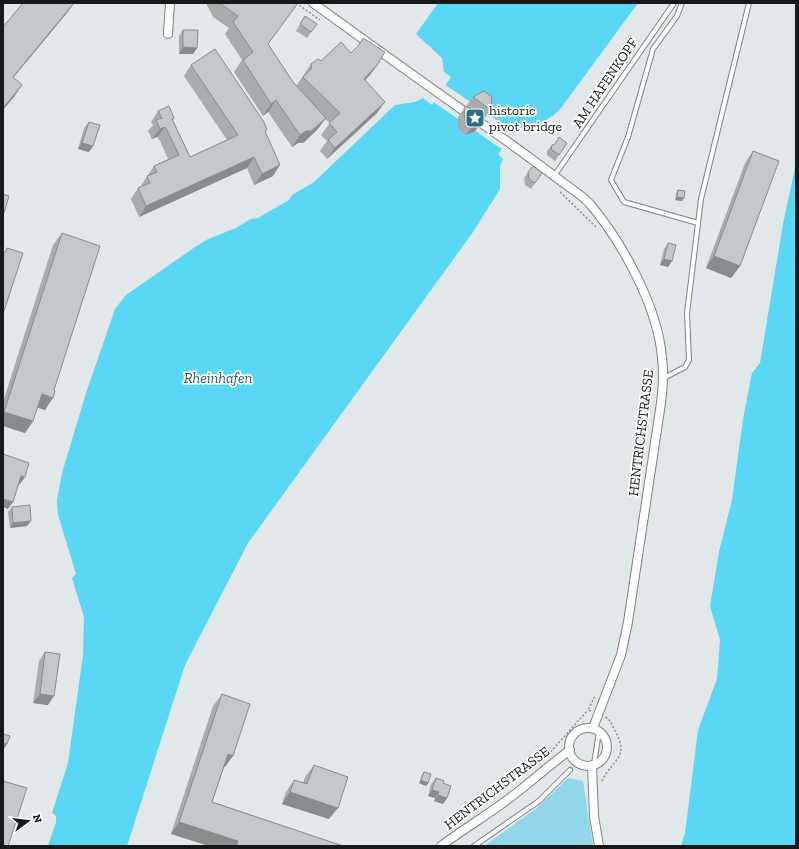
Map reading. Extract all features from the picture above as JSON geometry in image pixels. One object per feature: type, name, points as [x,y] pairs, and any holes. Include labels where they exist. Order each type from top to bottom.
[{"type":"street","points":[[168,34],[170,3]]},
{"type":"street","name":"HENTRICHSTRASSE","points":[[313,3],[418,79],[530,157],[589,203],[622,249],[632,267],[653,316],[659,337],[664,378],[628,622],[621,655],[598,714],[596,730],[580,729],[574,734],[570,741],[570,750],[576,762],[583,765],[593,765]]},
{"type":"street","points":[[596,730],[606,740],[607,749],[602,760],[593,765],[594,816],[599,846]]},
{"type":"street","name":"HENTRICHSTRASSE","points":[[441,846],[506,802],[570,750]]},
{"type":"lane","name":"AM HAFENKOPF","points":[[554,176],[674,3]]},
{"type":"lane","points":[[682,3],[677,16],[653,49],[628,137],[611,180],[624,202],[698,223]]},
{"type":"lane","points":[[664,378],[685,367],[690,360],[687,313],[701,199],[748,3]]},
{"type":"lane","points":[[474,846],[539,801],[570,770]]},
{"type":"path","points":[[555,187],[598,229]]},
{"type":"path","points":[[543,760],[588,710],[598,690]]},
{"type":"path","points":[[588,710],[610,719],[621,744],[620,756],[616,763],[608,770],[601,783]]},
{"type":"shaded area","points":[[568,778],[583,781],[593,846],[484,846],[538,807]]},
{"type":"water","name":"Rheinhafen","points":[[438,3],[638,3],[561,108],[548,119],[535,126],[524,130],[519,126],[498,154],[503,159],[500,166],[500,189],[473,232],[248,543],[185,665],[127,846],[48,846],[56,822],[56,816],[52,813],[68,763],[83,655],[84,617],[72,578],[76,574],[58,515],[57,500],[62,473],[86,393],[115,309],[126,295],[195,247],[208,239],[236,228],[251,219],[258,218],[289,200],[292,195],[314,182],[395,105],[415,102],[423,98],[432,105],[451,77],[444,72],[442,58],[416,34]]},
{"type":"water","points":[[796,163],[796,846],[681,846],[685,833],[698,730],[717,679],[720,640],[710,606],[719,552],[732,500],[743,419],[752,373],[760,363],[783,224]]},
{"type":"pier","name":"historic pivot bridge","points":[[444,84],[516,133],[503,150],[432,101]]},
{"type":"building","points":[[23,3],[74,3],[13,77],[22,85],[3,108],[3,27]]},
{"type":"building","points":[[221,3],[298,3],[268,44],[293,82],[326,118],[311,131],[306,131],[300,135],[276,100],[271,104],[243,60],[253,52],[233,22],[238,16]]},
{"type":"building","points":[[305,16],[317,24],[311,32],[300,24]]},
{"type":"building","points":[[183,30],[198,30],[197,48],[183,47]]},
{"type":"building","points":[[363,38],[385,52],[378,64],[364,79],[385,102],[335,148],[328,140],[337,132],[329,123],[340,113],[303,77],[312,68],[311,64],[318,59],[321,61],[341,42],[351,53],[359,45]]},
{"type":"building","points":[[215,49],[264,122],[267,130],[265,131],[280,165],[262,174],[254,157],[146,206],[138,188],[150,183],[147,176],[157,172],[154,166],[179,155],[165,127],[160,129],[156,120],[162,118],[158,111],[169,106],[174,118],[172,119],[190,157],[238,135],[191,65]]},
{"type":"building","points":[[484,91],[492,97],[491,110],[473,97]]},
{"type":"building","points":[[466,106],[484,118],[482,122],[473,126],[465,120],[464,108]]},
{"type":"building","points":[[89,122],[100,125],[93,146],[82,143]]},
{"type":"building","points":[[559,137],[567,143],[559,155],[551,149],[552,145],[555,144]]},
{"type":"building","points":[[753,151],[779,161],[740,266],[714,256]]},
{"type":"building","points":[[533,166],[542,173],[535,183],[529,179],[528,172]]},
{"type":"building","points":[[678,190],[685,191],[684,198],[677,197]]},
{"type":"building","points":[[3,194],[9,196],[4,213],[3,213]]},
{"type":"building","points":[[62,233],[100,246],[54,390],[53,398],[42,394],[33,421],[4,412]]},
{"type":"building","points":[[668,243],[676,245],[672,261],[664,259]]},
{"type":"building","points":[[7,248],[23,253],[3,314],[3,253]]},
{"type":"building","points":[[3,454],[29,463],[25,477],[21,476],[13,502],[3,499]]},
{"type":"building","points":[[30,505],[31,521],[13,523],[12,507]]},
{"type":"building","points":[[45,652],[60,654],[54,696],[40,694]]},
{"type":"building","points":[[222,694],[250,704],[233,756],[228,754],[212,802],[343,846],[237,846],[238,841],[179,822]]},
{"type":"building","points":[[3,734],[10,736],[7,744],[5,743],[3,748]]},
{"type":"building","points":[[314,765],[348,777],[338,808],[290,792],[294,780],[307,784]]},
{"type":"building","points":[[424,772],[431,774],[428,783],[421,780]]},
{"type":"building","points":[[436,778],[451,786],[447,798],[438,795],[439,792],[432,790]]},
{"type":"building","points":[[3,781],[27,788],[8,846],[3,846]]},
{"type":"place","name":"historic pivot bridge","points":[[475,118]]}]
